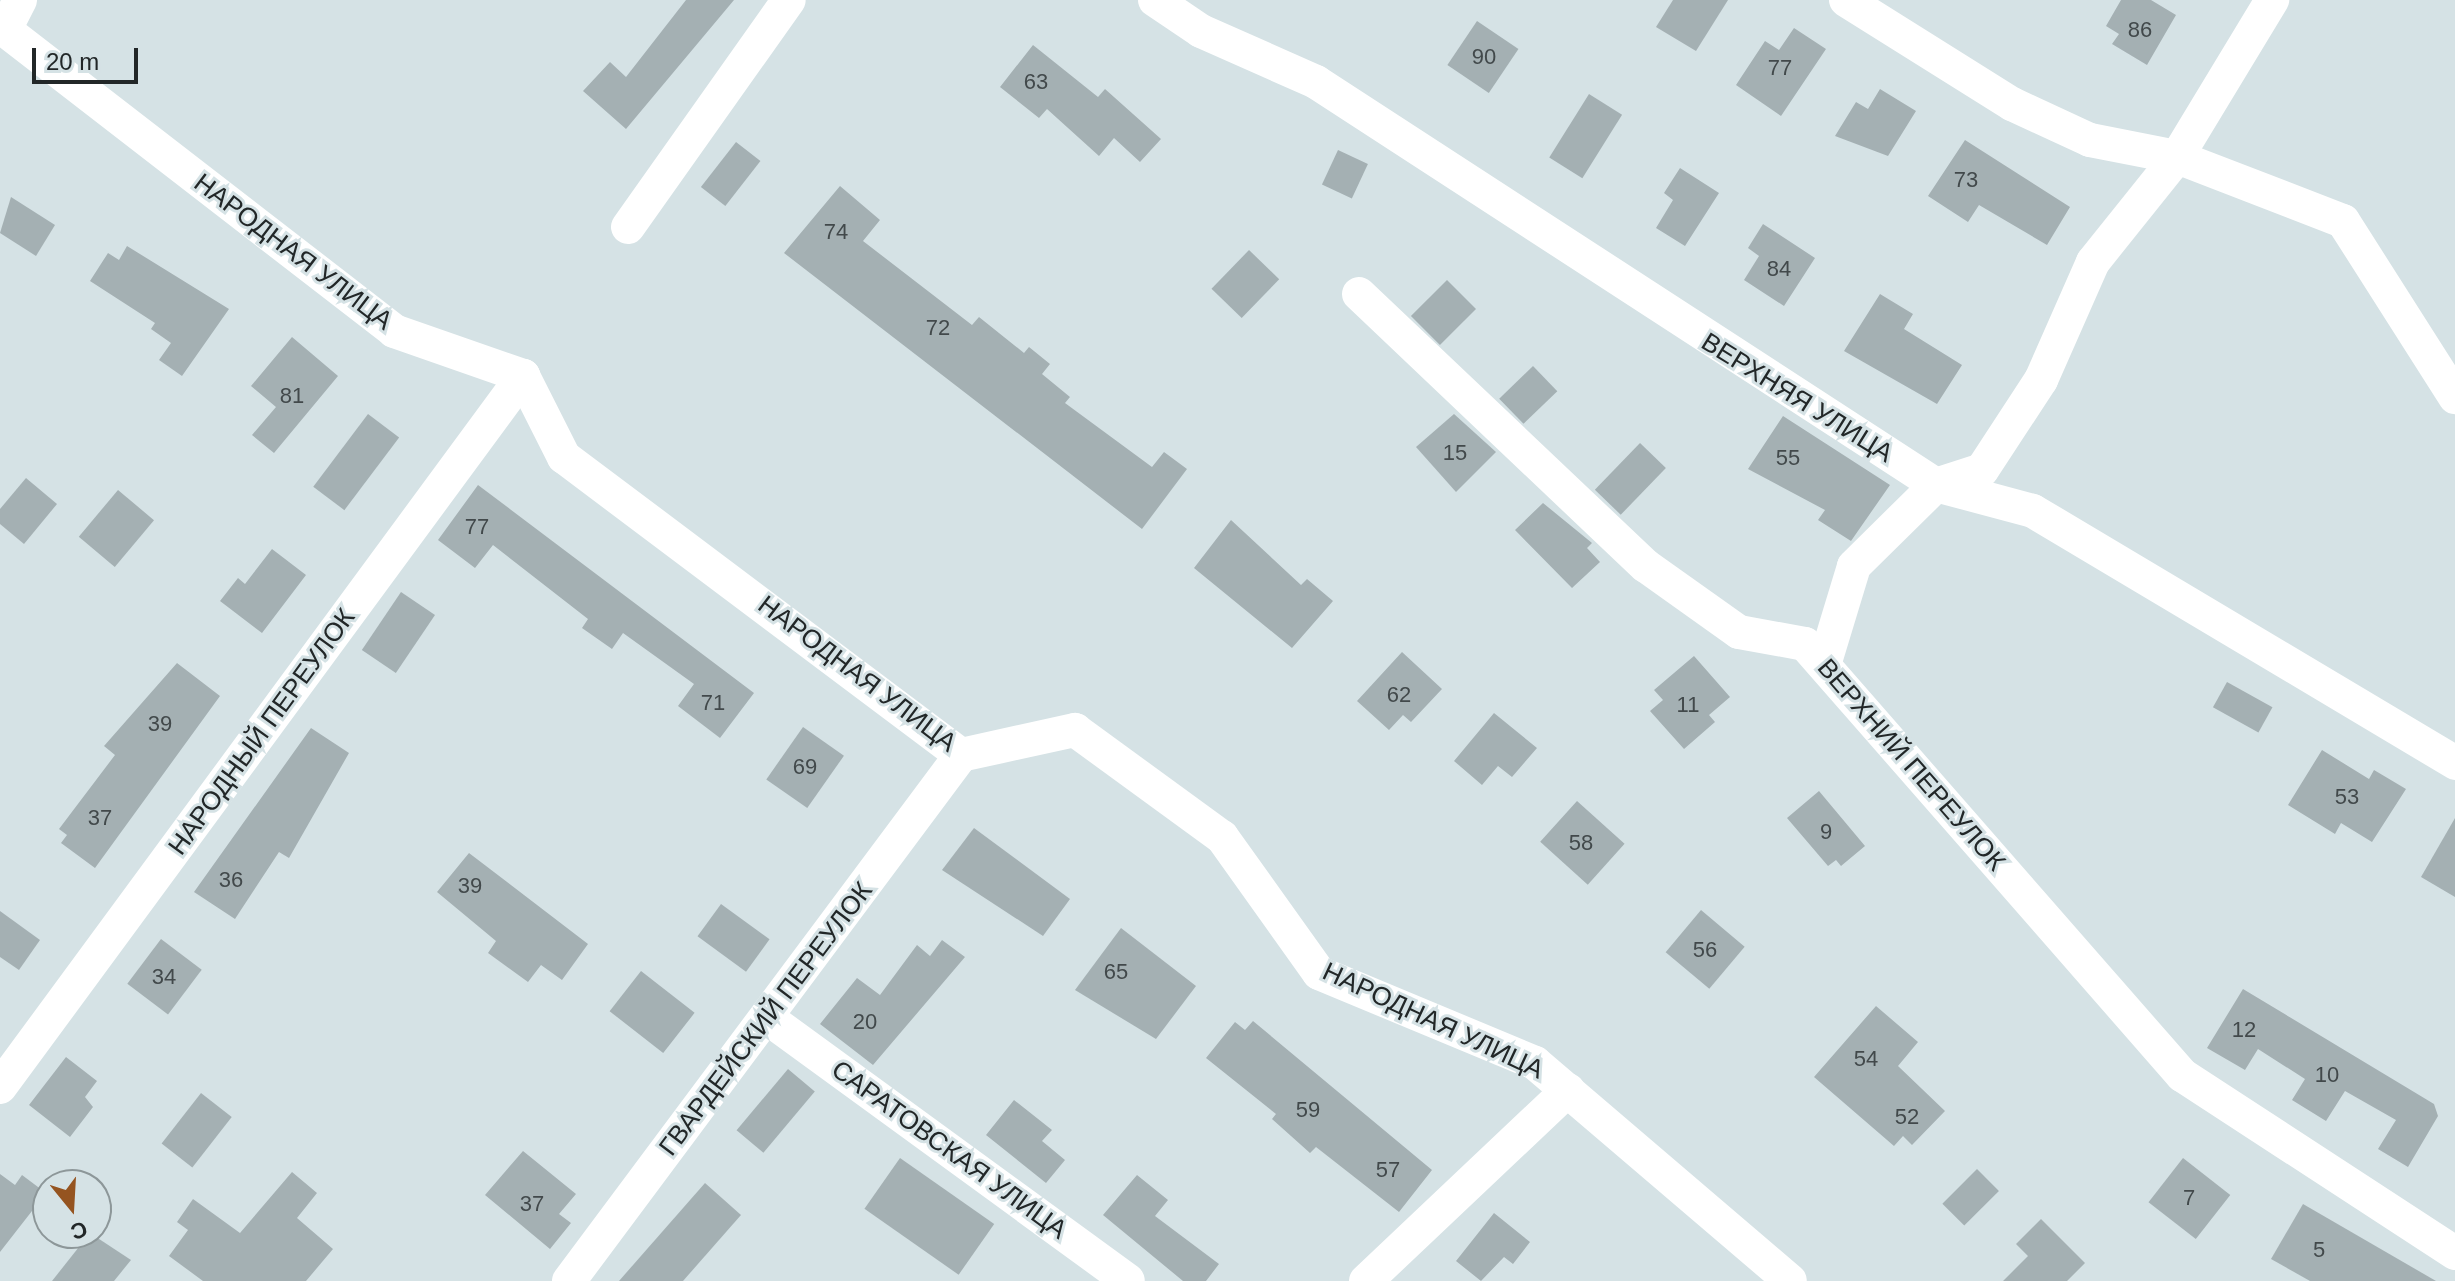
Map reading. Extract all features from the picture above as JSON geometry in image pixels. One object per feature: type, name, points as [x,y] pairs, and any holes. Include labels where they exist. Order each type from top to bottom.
[{"type":"street","name":"НАРОДНАЯ УЛИЦА","points":[[20,0],[5,30],[394,331],[523,376],[564,457],[961,755],[1075,730],[1222,837],[1319,973],[1535,1063],[1790,1281]]},
{"type":"street","points":[[628,227],[789,0]]},
{"type":"street","name":"ВЕРХНЯЯ УЛИЦА","points":[[1155,0],[1201,31],[1316,82],[1936,485],[2033,511],[2455,763]]},
{"type":"street","points":[[1846,0],[2025,110],[2090,140],[2177,157],[2343,221],[2455,397]]},
{"type":"street","points":[[1824,665],[1854,566],[1936,485],[1982,470],[2041,380],[2093,262],[2177,157],[2272,0]]},
{"type":"street","name":"ВЕРХНИЙ ПЕРЕУЛОК","points":[[1359,294],[1646,566],[1739,632],[1805,644],[2182,1075],[2455,1253]]},
{"type":"street","name":"НАРОДНЫЙ ПЕРЕУЛОК","points":[[0,1087],[523,376]]},
{"type":"street","name":"ГВАРДЕЙСКИЙ ПЕРЕУЛОК","points":[[569,1281],[769,1019],[961,755]]},
{"type":"street","name":"САРАТОВСКАЯ УЛИЦА","points":[[769,1019],[1128,1281]]},
{"type":"street","points":[[1366,1281],[1568,1090]]},
{"type":"building","points":[[686,0],[734,0],[626,129],[583,91],[610,62],[626,77]]},
{"type":"building","points":[[1673,0],[1728,0],[1696,51],[1656,27]]},
{"type":"building","points":[[2121,0],[2151,0],[2176,15],[2147,65],[2112,44],[2119,34],[2106,26]]},
{"type":"building","points":[[1477,21],[1518,49],[1489,93],[1447,65]]},
{"type":"building","points":[[1794,28],[1826,49],[1781,116],[1736,85],[1765,41],[1779,50]]},
{"type":"building","points":[[1033,45],[1098,97],[1105,89],[1161,139],[1140,162],[1114,138],[1099,156],[1047,109],[1039,118],[1000,87]]},
{"type":"building","points":[[1880,89],[1916,111],[1888,156],[1835,136],[1856,102],[1868,109]]},
{"type":"building","points":[[1589,94],[1622,115],[1582,178],[1549,158]]},
{"type":"building","points":[[1965,140],[2070,207],[2047,245],[1979,205],[1968,222],[1928,196]]},
{"type":"building","points":[[736,142],[760,161],[725,206],[701,187]]},
{"type":"building","points":[[1338,150],[1368,164],[1352,198],[1322,184]]},
{"type":"building","points":[[1680,168],[1719,193],[1685,246],[1656,228],[1673,200],[1664,193]]},
{"type":"building","points":[[840,186],[880,220],[863,241],[972,325],[979,317],[1024,353],[1029,347],[1050,364],[1042,374],[1070,397],[1065,403],[1152,467],[1164,452],[1187,469],[1142,529],[784,253]]},
{"type":"building","points":[[11,197],[55,225],[36,256],[0,233]]},
{"type":"building","points":[[1763,224],[1815,258],[1784,306],[1744,280],[1759,256],[1748,248]]},
{"type":"building","points":[[127,246],[229,309],[182,376],[159,360],[171,343],[151,329],[155,323],[90,281],[108,253],[119,260]]},
{"type":"building","points":[[1249,250],[1279,279],[1242,318],[1211,289]]},
{"type":"building","points":[[1447,280],[1476,309],[1440,345],[1411,316]]},
{"type":"building","points":[[1880,294],[1913,314],[1904,329],[1962,365],[1937,404],[1844,351]]},
{"type":"building","points":[[292,337],[338,376],[274,453],[252,435],[276,407],[251,386]]},
{"type":"building","points":[[1533,366],[1557,391],[1524,424],[1499,399]]},
{"type":"building","points":[[368,414],[399,437],[344,510],[313,487]]},
{"type":"building","points":[[1454,414],[1496,452],[1456,492],[1416,447]]},
{"type":"building","points":[[1783,416],[1890,485],[1851,541],[1818,520],[1825,510],[1748,469]]},
{"type":"building","points":[[1640,443],[1666,468],[1621,515],[1595,490]]},
{"type":"building","points":[[26,478],[57,504],[24,544],[0,524],[0,509]]},
{"type":"building","points":[[478,485],[754,693],[720,738],[678,706],[694,684],[623,633],[612,649],[582,628],[588,619],[493,545],[475,568],[438,540]]},
{"type":"building","points":[[118,490],[154,520],[115,567],[79,537]]},
{"type":"building","points":[[1543,503],[1592,543],[1587,548],[1600,562],[1572,588],[1515,530]]},
{"type":"building","points":[[1231,520],[1301,585],[1307,579],[1333,601],[1292,648],[1194,568]]},
{"type":"building","points":[[272,549],[306,575],[262,633],[220,601],[238,578],[245,584]]},
{"type":"building","points":[[401,592],[435,615],[396,673],[362,650]]},
{"type":"building","points":[[1402,652],[1442,689],[1411,722],[1403,715],[1389,730],[1357,701]]},
{"type":"building","points":[[1694,656],[1730,697],[1709,715],[1715,722],[1684,749],[1650,711],[1663,700],[1654,690]]},
{"type":"building","points":[[177,663],[220,696],[95,868],[61,843],[67,835],[59,829],[115,755],[104,746]]},
{"type":"building","points":[[2227,682],[2272,707],[2258,733],[2213,707]]},
{"type":"building","points":[[1494,713],[1537,748],[1512,777],[1498,766],[1482,785],[1454,761]]},
{"type":"building","points":[[803,727],[844,756],[807,808],[766,779]]},
{"type":"building","points":[[311,728],[349,753],[289,858],[279,852],[235,919],[194,892]]},
{"type":"building","points":[[2322,750],[2369,779],[2374,770],[2406,789],[2372,842],[2341,823],[2335,834],[2288,805]]},
{"type":"building","points":[[1819,791],[1865,846],[1841,866],[1836,860],[1828,866],[1787,818]]},
{"type":"building","points":[[1577,801],[1625,844],[1588,885],[1540,842]]},
{"type":"building","points":[[2455,818],[2455,897],[2421,877]]},
{"type":"building","points":[[974,828],[1070,899],[1043,936],[942,870]]},
{"type":"building","points":[[469,853],[588,944],[562,980],[541,965],[528,982],[488,953],[496,941],[437,892]]},
{"type":"building","points":[[721,904],[770,939],[746,972],[697,936]]},
{"type":"building","points":[[1701,910],[1745,947],[1709,989],[1666,952]]},
{"type":"building","points":[[0,911],[40,940],[19,970],[0,957]]},
{"type":"building","points":[[1121,928],[1196,986],[1156,1039],[1075,990]]},
{"type":"building","points":[[161,939],[202,970],[168,1014],[127,984]]},
{"type":"building","points":[[942,940],[965,957],[873,1065],[820,1024],[857,978],[880,995],[917,945],[930,956]]},
{"type":"building","points":[[641,971],[695,1013],[663,1053],[610,1011]]},
{"type":"building","points":[[2243,989],[2434,1104],[2438,1116],[2408,1167],[2378,1149],[2396,1120],[2345,1091],[2326,1121],[2292,1100],[2305,1079],[2258,1049],[2245,1070],[2207,1048]]},
{"type":"building","points":[[1876,1006],[1918,1042],[1898,1066],[1945,1111],[1912,1145],[1903,1136],[1894,1146],[1814,1077]]},
{"type":"building","points":[[1253,1021],[1432,1170],[1399,1212],[1316,1147],[1310,1153],[1272,1119],[1276,1114],[1206,1058],[1235,1022],[1245,1030]]},
{"type":"building","points":[[66,1057],[97,1081],[85,1097],[93,1107],[70,1137],[29,1105]]},
{"type":"building","points":[[788,1069],[815,1091],[763,1153],[737,1130]]},
{"type":"building","points":[[201,1093],[232,1117],[192,1167],[162,1143]]},
{"type":"building","points":[[1014,1100],[1052,1130],[1042,1141],[1065,1160],[1046,1183],[986,1135]]},
{"type":"building","points":[[523,1151],[576,1194],[559,1214],[571,1223],[550,1249],[485,1195]]},
{"type":"building","points":[[900,1158],[994,1224],[959,1275],[864,1209]]},
{"type":"building","points":[[2183,1158],[2230,1195],[2196,1239],[2149,1202]]},
{"type":"building","points":[[1977,1169],[1999,1191],[1964,1226],[1942,1204]]},
{"type":"building","points":[[292,1172],[317,1193],[297,1218],[333,1249],[306,1281],[203,1281],[169,1256],[188,1230],[177,1222],[193,1199],[240,1233]]},
{"type":"building","points":[[0,1174],[15,1185],[22,1175],[32,1182],[32,1211],[0,1252]]},
{"type":"building","points":[[1137,1175],[1168,1200],[1155,1216],[1219,1264],[1206,1281],[1183,1281],[1103,1215]]},
{"type":"building","points":[[705,1183],[741,1215],[683,1281],[619,1281]]},
{"type":"building","points":[[2303,1204],[2436,1281],[2310,1281],[2271,1259]]},
{"type":"building","points":[[1494,1213],[1530,1242],[1513,1264],[1504,1257],[1481,1281],[1456,1261]]},
{"type":"building","points":[[2041,1219],[2085,1263],[2067,1281],[2003,1281],[2028,1256],[2016,1244]]},
{"type":"building","points":[[112,1247],[131,1260],[114,1281],[52,1281],[77,1249]]}]
